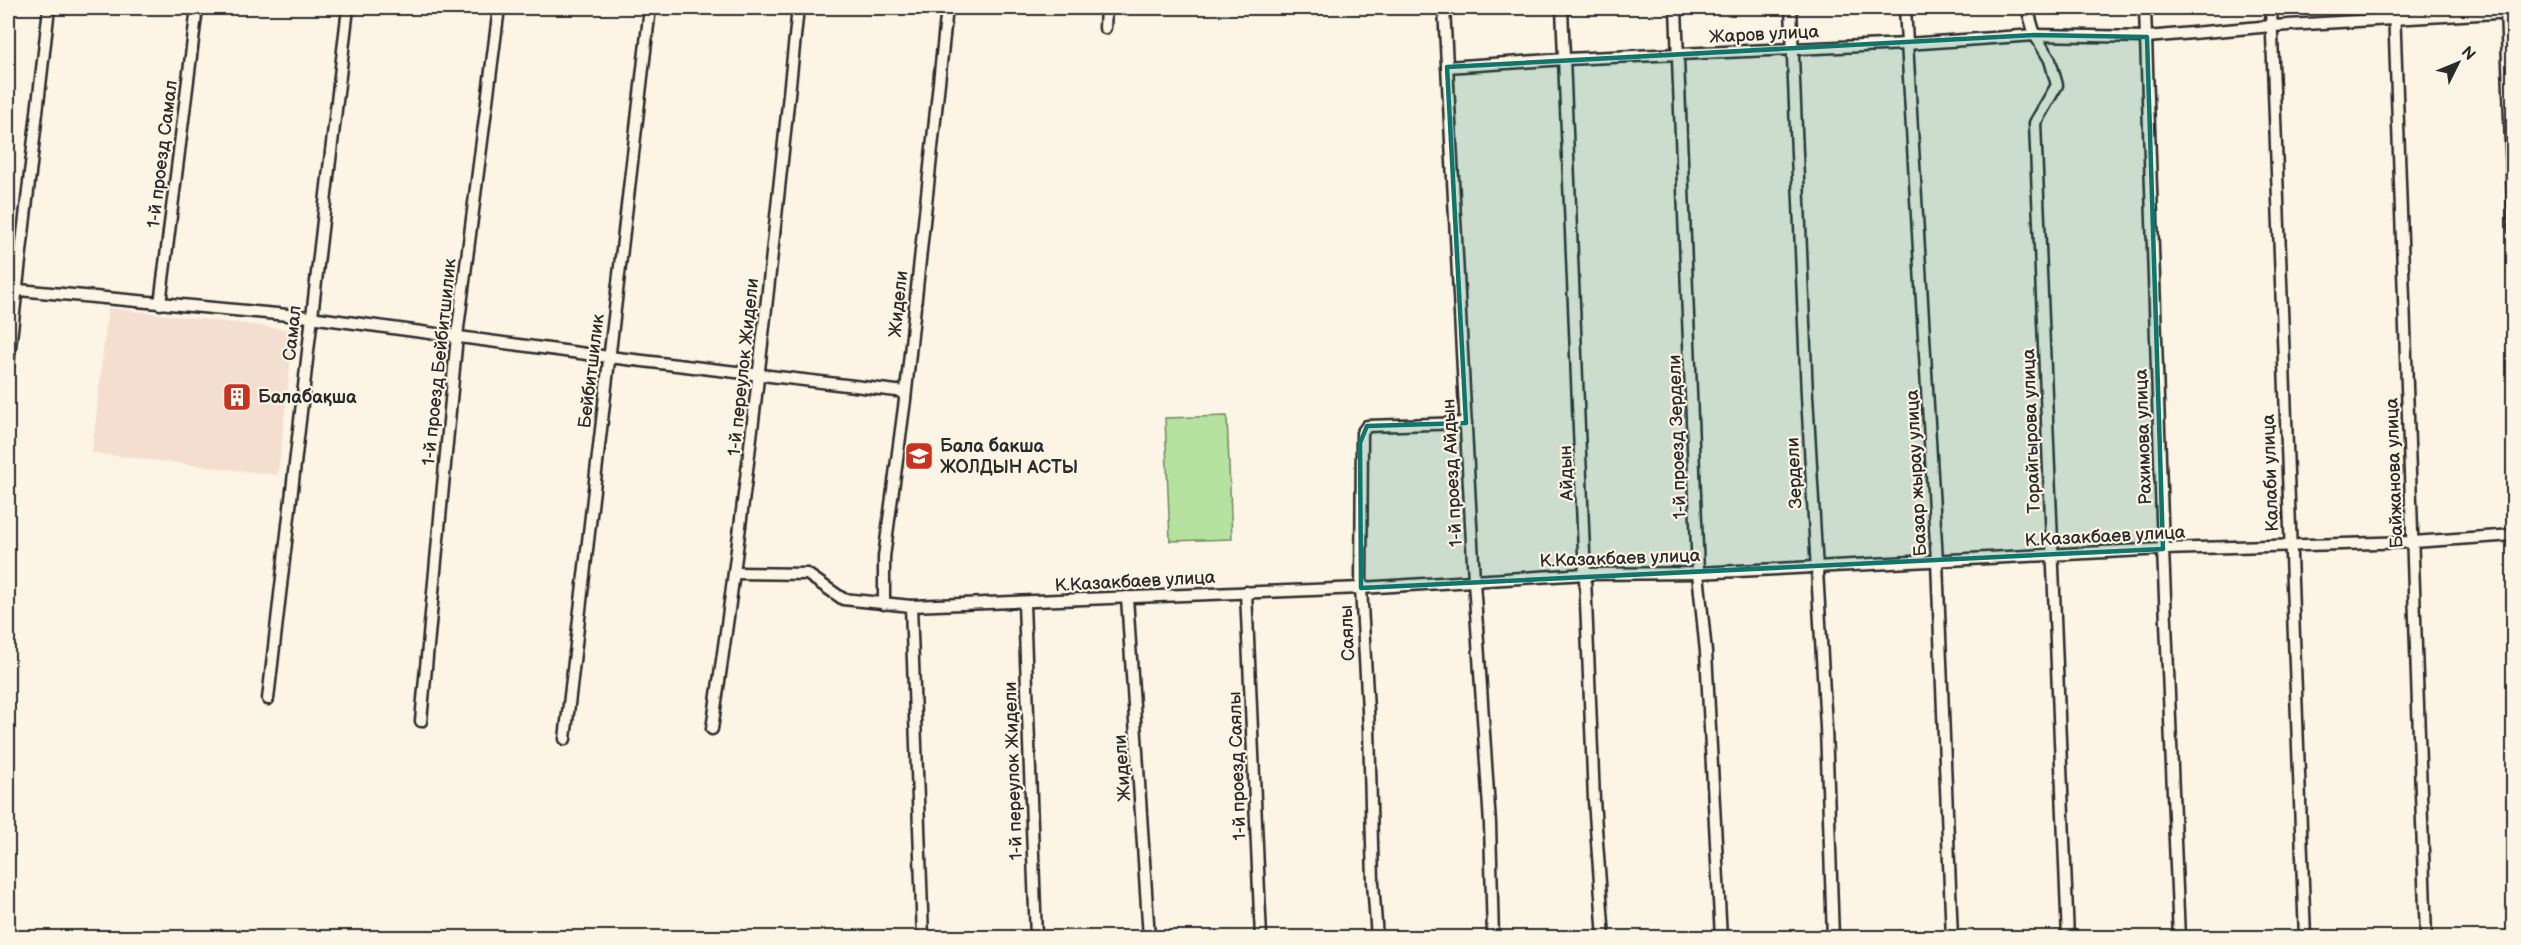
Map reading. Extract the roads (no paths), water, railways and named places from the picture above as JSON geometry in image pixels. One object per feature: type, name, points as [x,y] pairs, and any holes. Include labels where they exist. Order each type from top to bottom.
[{"type":"street","points":[[8,365],[12,289],[49,8]]},
{"type":"street","name":"1-й проезд Самал","points":[[160,304],[197,8]]},
{"type":"street","name":"Самал","points":[[268,699],[295,477],[310,317],[348,8]]},
{"type":"street","name":"1-й проезд Бейбитшилик","points":[[421,721],[457,336],[499,8]]},
{"type":"street","name":"Бейбитшилик","points":[[565,739],[650,8]]},
{"type":"street","name":"1-й переулок Жидели","points":[[712,729],[736,573],[798,8]]},
{"type":"street","name":"Жидели","points":[[884,604],[884,557],[905,392],[947,8]]},
{"type":"street","points":[[1105,28],[1106,8]]},
{"type":"street","name":"1-й проезд Айдын","points":[[1444,8],[1474,581],[1490,824],[1493,938]]},
{"type":"street","name":"Айдын","points":[[1562,8],[1566,59],[1594,800],[1604,938]]},
{"type":"street","name":"1-й проезд Зердели","points":[[1676,8],[1698,573],[1707,663],[1721,938]]},
{"type":"street","name":"Зердели","points":[[1791,8],[1815,567],[1826,727],[1833,938]]},
{"type":"street","name":"Базар жырау улица","points":[[1905,8],[1938,561],[1952,938]]},
{"type":"street","name":"Торайгырова улица","points":[[2027,8],[2035,35],[2050,60],[2057,85],[2035,123],[2068,938]]},
{"type":"street","name":"Рахимова улица","points":[[2145,8],[2179,938]]},
{"type":"street","name":"Калаби улица","points":[[2271,8],[2289,545],[2306,938]]},
{"type":"street","points":[[2509,10],[2514,230]]},
{"type":"street","name":"Жаров улица","points":[[1448,67],[1566,59],[1906,44],[2035,35],[2147,37],[2394,13],[2509,10]]},
{"type":"street","name":"Байжанова улица","points":[[2394,13],[2426,938]]},
{"type":"street","points":[[12,289],[310,317],[609,357],[905,392]]},
{"type":"street","name":"Саялы","points":[[1377,938],[1361,588],[1362,433],[1367,426],[1466,423]]},
{"type":"street","name":"К.Казакбаев улица","points":[[736,573],[807,574],[843,599],[911,606],[1361,588],[1586,574],[1698,573],[2163,549],[2413,542],[2514,535]]},
{"type":"street","name":"1-й проезд Саялы","points":[[1246,592],[1261,938]]},
{"type":"street","name":"Жидели","points":[[1127,597],[1149,938]]},
{"type":"street","name":"1-й переулок Жидели","points":[[1024,603],[1036,938]]},
{"type":"street","points":[[911,606],[923,938]]},
{"type":"place","name":"Балабақша","points":[[237,397]]},
{"type":"place","name":"Бала бакша ЖОЛДЫН АСТЫ","points":[[919,456]]}]
